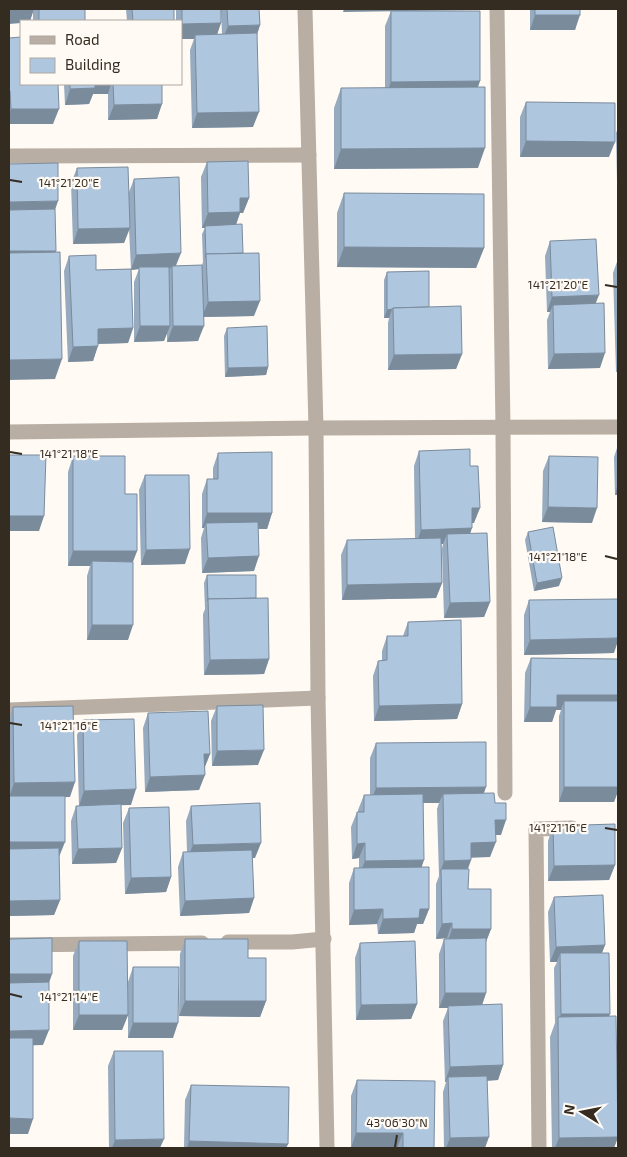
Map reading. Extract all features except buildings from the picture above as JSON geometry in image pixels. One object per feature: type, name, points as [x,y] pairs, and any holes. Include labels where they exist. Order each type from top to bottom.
[{"type":"street","points":[[305,9],[316,428],[318,698],[327,1148]]},
{"type":"street","points":[[497,9],[503,428],[505,793]]},
{"type":"street","points":[[9,156],[309,155]]},
{"type":"street","points":[[9,432],[618,427]]},
{"type":"street","points":[[9,710],[318,698]]},
{"type":"street","points":[[539,1148],[536,829],[591,827]]},
{"type":"street","points":[[9,945],[292,942],[324,939]]}]
